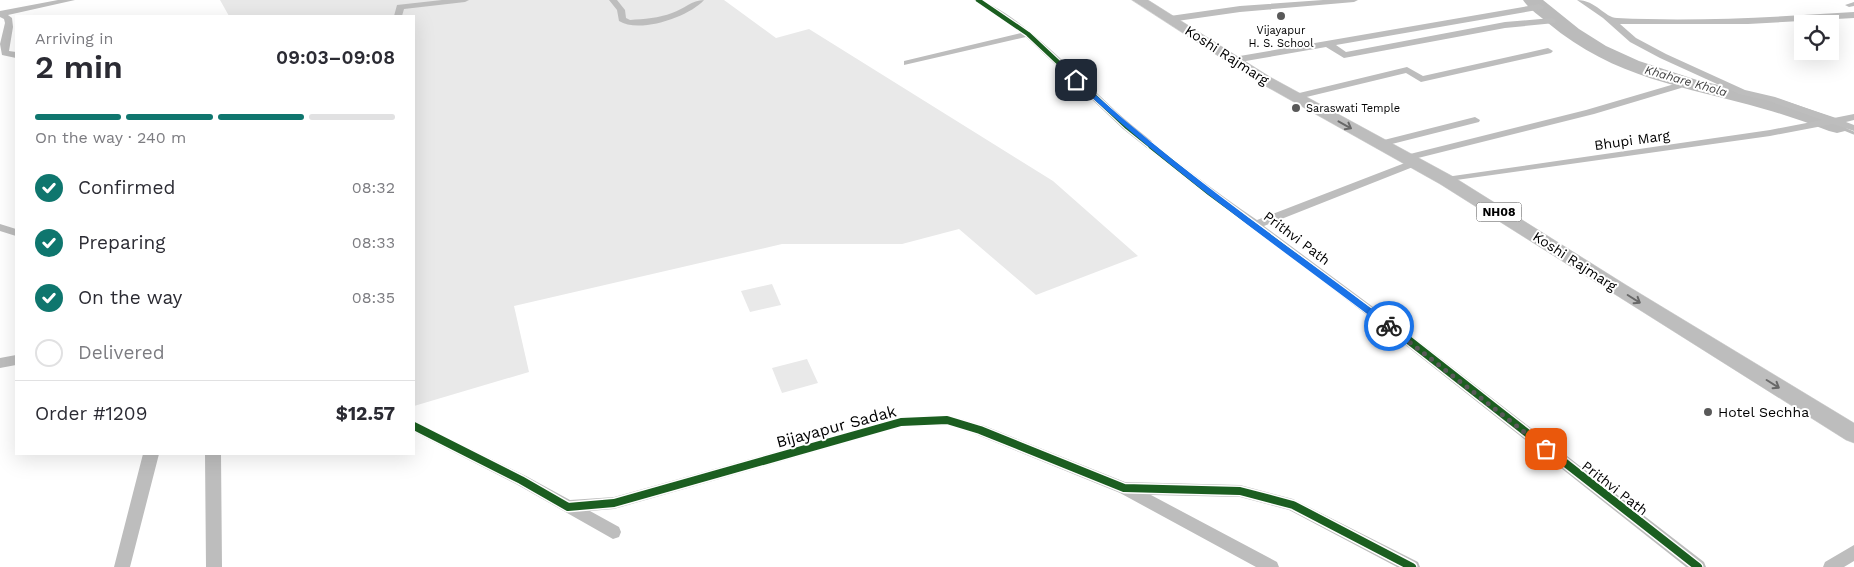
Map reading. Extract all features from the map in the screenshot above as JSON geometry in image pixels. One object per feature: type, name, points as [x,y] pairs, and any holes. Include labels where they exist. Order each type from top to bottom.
[{"type":"main road","name":"Koshi Rajmarg","points":[[1139,0],[1294,97],[1446,180],[1854,434]]},
{"type":"street","points":[[0,14],[55,1],[71,0]]},
{"type":"street","points":[[398,15],[400,7],[465,0]]},
{"type":"street","points":[[613,0],[621,10],[622,19],[628,23],[676,16],[693,7],[700,0]]},
{"type":"street","name":"Prithvi Path","points":[[978,0],[1028,34],[1127,127],[1210,193],[1256,225],[1492,404],[1560,460],[1698,567]]},
{"type":"street","points":[[1170,19],[1240,9],[1354,0]]},
{"type":"street","points":[[1581,0],[1612,20],[1633,40],[1742,92],[1772,99],[1854,128]]},
{"type":"street","points":[[1854,4],[1849,6],[1854,9]]},
{"type":"street","points":[[1234,60],[1540,7]]},
{"type":"street","points":[[0,14],[8,18],[10,25],[3,46],[5,53],[15,55]]},
{"type":"street","points":[[1612,20],[1748,21],[1854,15]]},
{"type":"street","points":[[1327,43],[1344,55],[1504,25],[1552,21]]},
{"type":"street","points":[[907,64],[1028,34]]},
{"type":"street","points":[[1294,97],[1407,70],[1421,79],[1548,51]]},
{"type":"street","points":[[1256,225],[1410,160],[1590,112],[1678,86]]},
{"type":"street","name":"Bhupi Marg","points":[[1446,180],[1821,124],[1854,117]]},
{"type":"street","points":[[1380,144],[1475,120]]},
{"type":"street","points":[[0,227],[15,233]]},
{"type":"street","points":[[0,363],[15,360]]},
{"type":"street","name":"Bijayapur Sadak","points":[[568,507],[614,503],[901,422],[947,420],[980,430],[1124,488],[1240,491],[1293,505],[1412,567]]},
{"type":"street","points":[[415,427],[613,532]]},
{"type":"street","points":[[122,567],[151,455]]},
{"type":"street","points":[[213,455],[214,567]]},
{"type":"street","points":[[1124,488],[1271,567]]},
{"type":"street","points":[[1831,567],[1854,552]]},
{"type":"shaded area","points":[[220,0],[724,0],[776,38],[809,29],[1053,181],[1138,256],[1036,295],[959,229],[902,244],[782,244],[514,306],[529,372],[415,406],[415,15],[228,15]]},
{"type":"shaded area","points":[[772,284],[781,305],[750,312],[741,291]]},
{"type":"shaded area","points":[[807,359],[818,383],[782,393],[772,368]]},
{"type":"waterway","name":"Khahare Khola","points":[[1532,0],[1572,33],[1599,50],[1632,65],[1691,85],[1771,104],[1837,126]]},
{"type":"waterway","name":"Khahare Khola","points":[[1837,126],[1854,133]]},
{"type":"cycle path","points":[[978,0],[1028,34],[1127,127],[1210,193],[1256,225],[1399,333],[1698,567]]},
{"type":"cycle path","points":[[415,427],[521,480],[568,507],[614,503],[901,422],[947,420],[980,430],[1124,488],[1240,491],[1293,505],[1412,567]]},
{"type":"way so far","points":[[1389,326],[1492,404],[1546,449]]},
{"type":"place","name":"Vijayapur H. S. School","points":[[1281,16]]},
{"type":"place","name":"Saraswati Temple","points":[[1296,108]]},
{"type":"place","name":"Hotel Sechha","points":[[1708,412]]},
{"type":"route","points":[[1076,80],[1127,127],[1170,162],[1389,326]]}]
